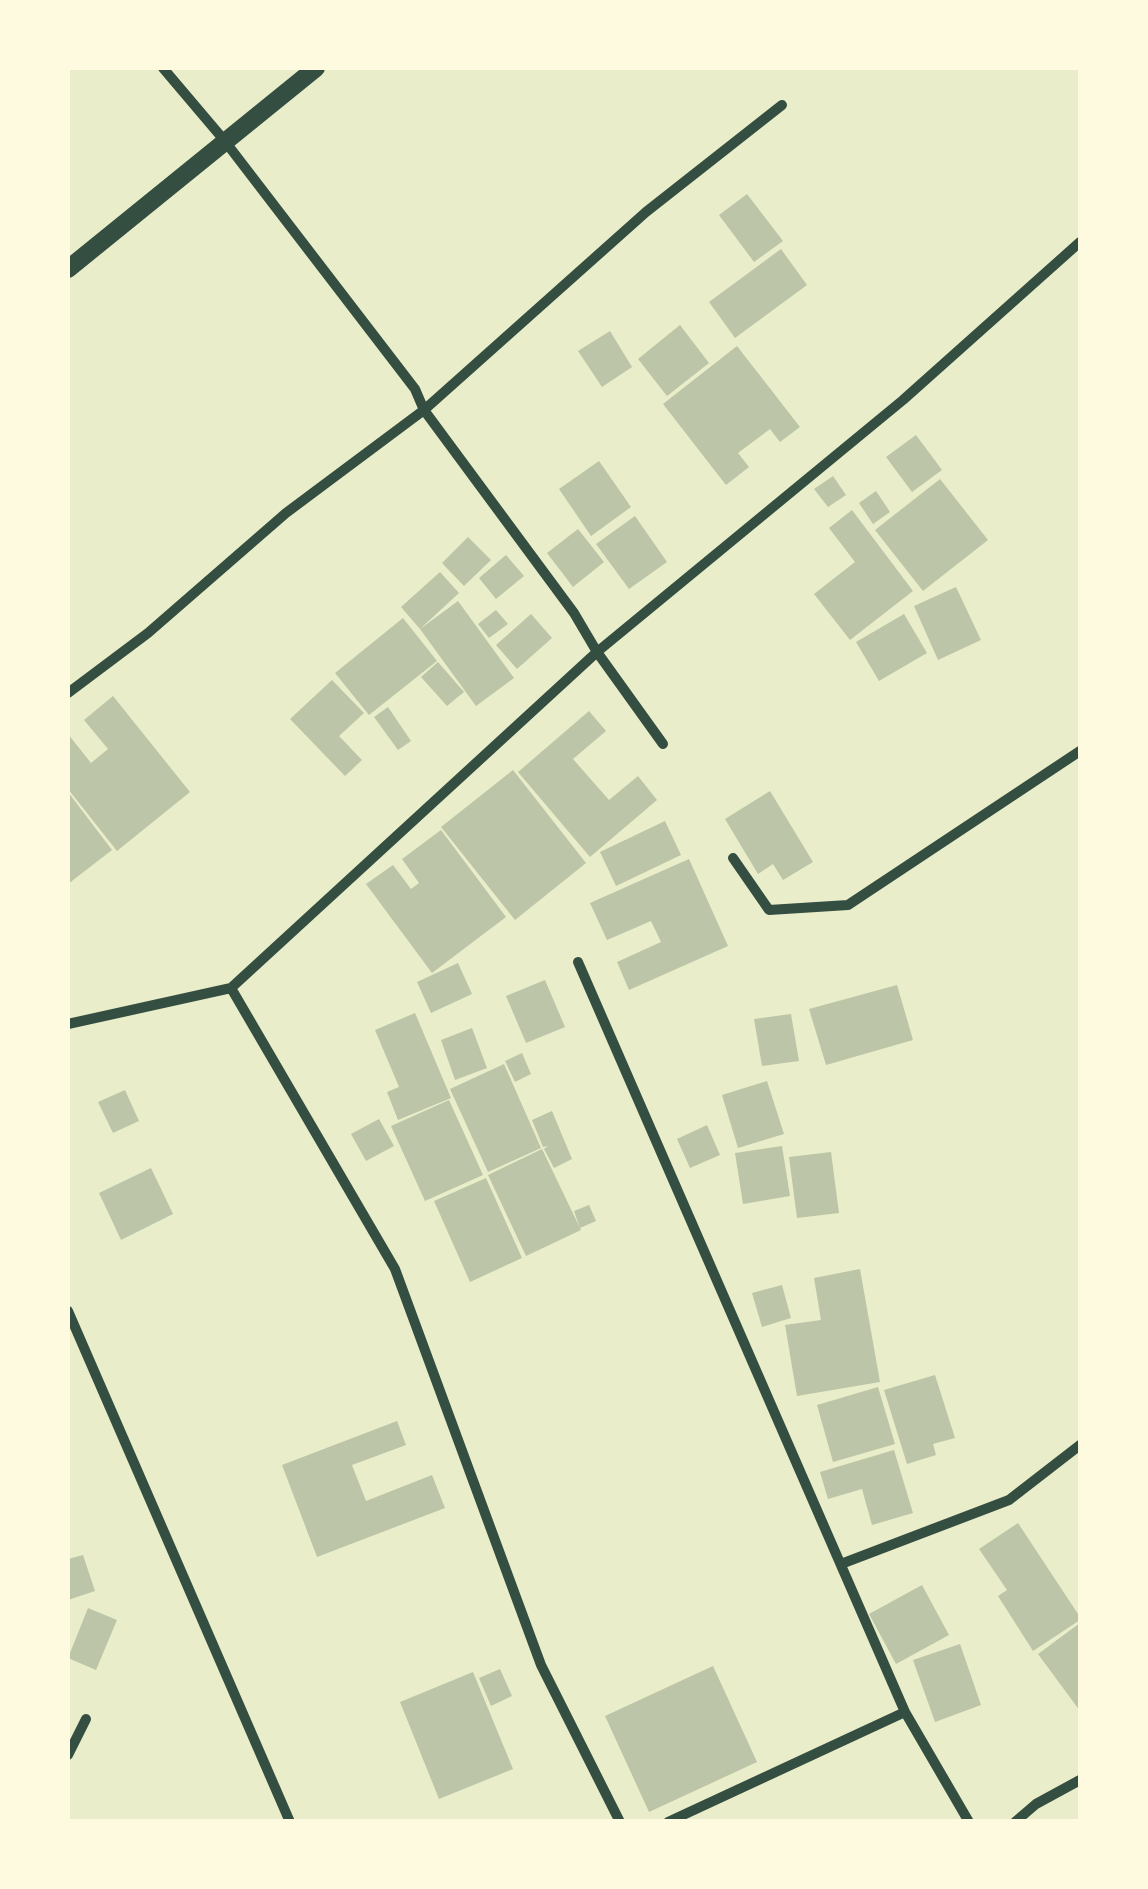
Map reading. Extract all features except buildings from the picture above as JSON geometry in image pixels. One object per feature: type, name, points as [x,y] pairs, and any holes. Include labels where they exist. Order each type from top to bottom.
[{"type":"street","points":[[163,68],[224,140],[415,390],[424,410],[574,613],[663,744]]},
{"type":"street","points":[[68,269],[316,68]]},
{"type":"street","points":[[68,692],[148,633],[286,514],[424,410],[646,212],[782,105]]},
{"type":"street","points":[[68,1024],[231,988],[597,652],[903,400],[1080,242]]},
{"type":"street","points":[[734,858],[770,910],[848,905],[1080,751]]},
{"type":"street","points":[[578,962],[905,1712],[969,1822]]},
{"type":"street","points":[[231,988],[394,1269],[540,1665],[620,1822]]},
{"type":"street","points":[[68,1311],[290,1822]]},
{"type":"street","points":[[841,1564],[1009,1500],[1080,1445]]},
{"type":"street","points":[[668,1822],[905,1712]]},
{"type":"street","points":[[68,1755],[86,1719]]},
{"type":"street","points":[[1015,1822],[1036,1804],[1080,1780]]}]
